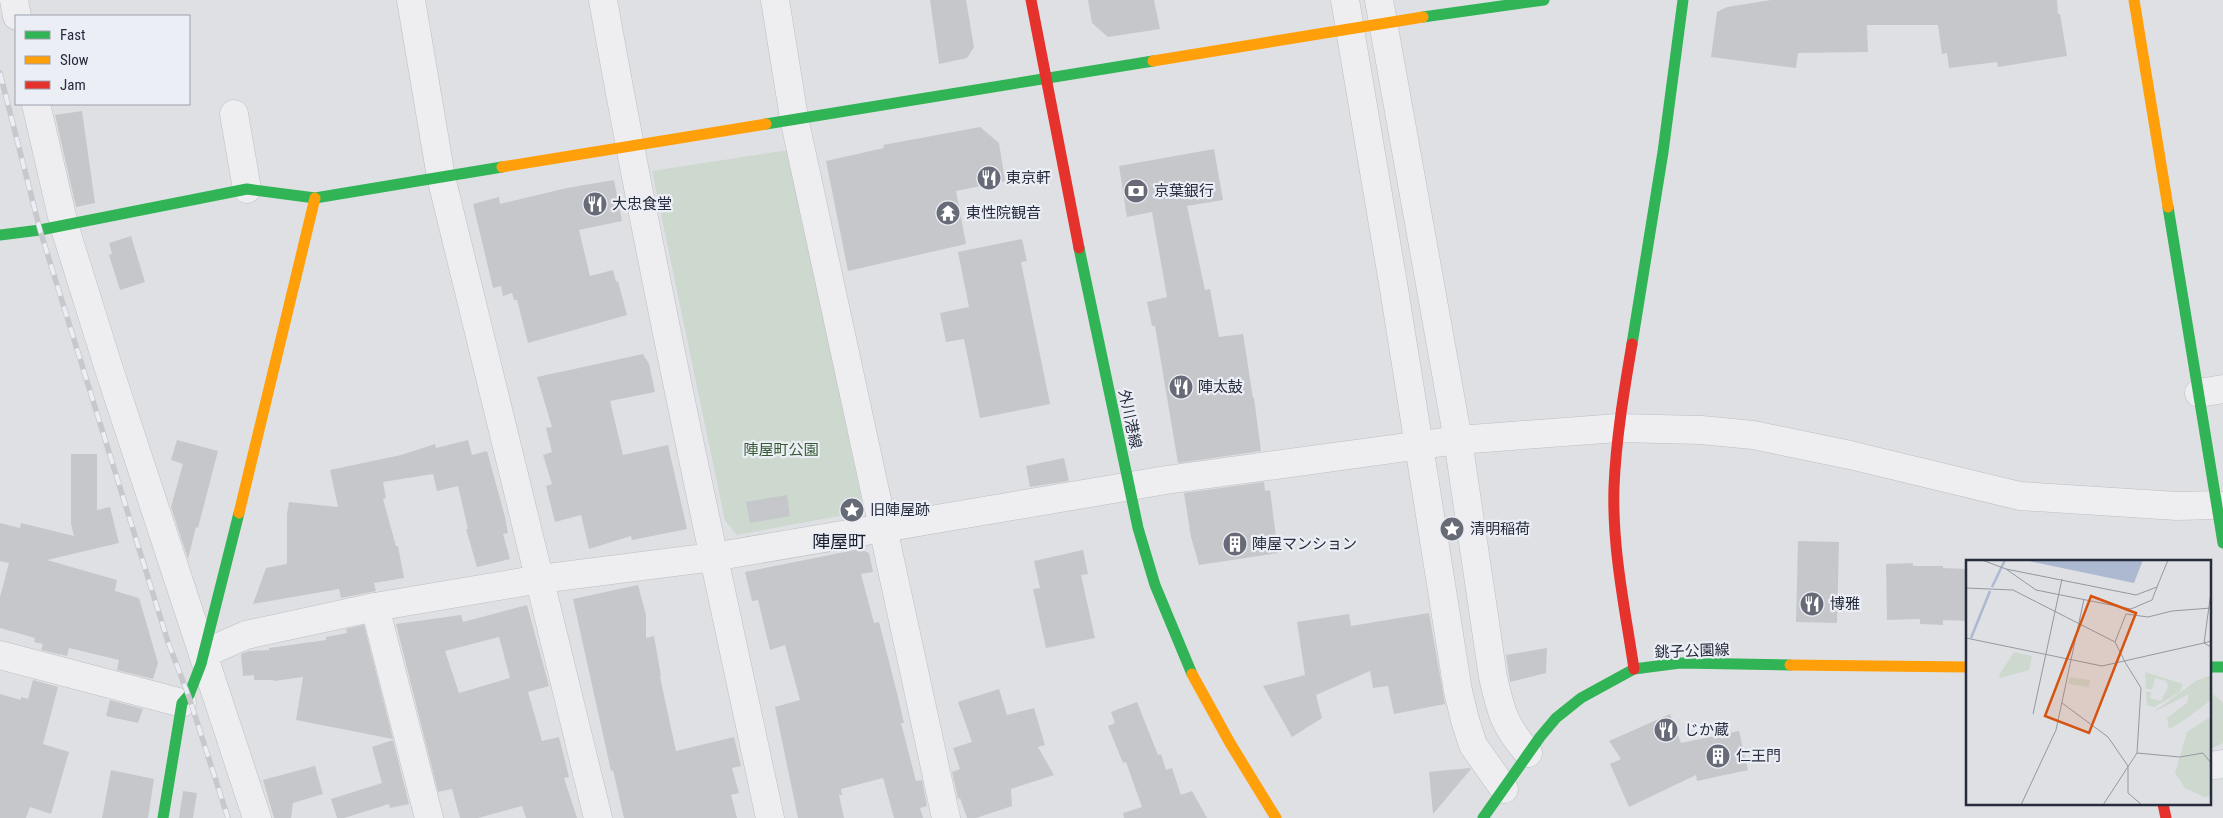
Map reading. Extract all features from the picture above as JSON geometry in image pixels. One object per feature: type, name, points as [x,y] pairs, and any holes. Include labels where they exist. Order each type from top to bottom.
[{"type":"street","points":[[14,0],[17,15]]},
{"type":"street","points":[[411,0],[441,177],[598,818]]},
{"type":"street","points":[[603,0],[629,146],[713,557],[770,818]]},
{"type":"street","points":[[775,0],[794,118],[946,818]]},
{"type":"street","name":"外川港線","points":[[1031,0],[1045,78],[1129,486],[1144,549],[1164,611],[1193,679],[1228,743],[1276,818]]},
{"type":"street","points":[[1344,0],[1465,720],[1473,745],[1504,789]]},
{"type":"street","points":[[0,235],[64,225],[247,190],[315,198],[1349,28],[1384,8],[1544,0]]},
{"type":"street","points":[[1634,669],[1617,553],[1614,489],[1618,428],[1663,152],[1684,0]]},
{"type":"street","points":[[2134,0],[2183,308],[2211,391],[2218,506],[2223,543]]},
{"type":"street","points":[[1384,8],[1458,440],[1495,686],[1501,712],[1513,735],[1528,753]]},
{"type":"street","points":[[36,105],[64,225],[256,818]]},
{"type":"street","points":[[234,114],[247,190]]},
{"type":"street","points":[[162,818],[182,703],[189,697],[203,654],[246,487],[315,198]]},
{"type":"street","points":[[203,654],[246,635],[375,607],[540,579],[713,557],[1129,486],[1458,440],[1618,428],[1701,430],[1753,435],[1850,455],[2020,496],[2178,506],[2218,506]]},
{"type":"street","points":[[375,607],[429,818]]},
{"type":"street","points":[[0,655],[182,703]]},
{"type":"street","name":"銚子公園線","points":[[1483,818],[1528,753],[1556,718],[1581,698],[1634,669],[1680,663],[1966,667]]},
{"type":"street","points":[[2210,667],[2223,667]]},
{"type":"street","points":[[2210,766],[2223,764]]},
{"type":"green space","name":"陣屋町公園","points":[[788,150],[862,501],[855,513],[737,535],[725,521],[652,171]]},
{"type":"green space","points":[[2210,694],[2216,696],[2223,703],[2223,743],[2210,750]]},
{"type":"building","points":[[930,0],[966,0],[974,47],[967,58],[939,64]]},
{"type":"building","points":[[1088,0],[1154,0],[1160,29],[1108,37],[1092,23]]},
{"type":"building","points":[[1771,0],[2057,0],[2067,56],[1998,67],[1997,62],[1949,68],[1947,53],[1942,54],[1938,25],[1867,25],[1868,52],[1798,53],[1796,68],[1711,57],[1717,12],[1727,7]]},
{"type":"building","points":[[82,111],[95,203],[76,207],[55,115]]},
{"type":"building","points":[[980,127],[999,143],[1005,181],[956,191],[966,244],[848,271],[826,161],[884,148],[883,145]]},
{"type":"building","points":[[1214,149],[1223,200],[1187,206],[1205,290],[1210,289],[1219,337],[1243,334],[1261,451],[1178,463],[1155,326],[1152,326],[1147,302],[1167,297],[1152,212],[1127,217],[1119,166]]},
{"type":"building","points":[[614,180],[622,221],[579,230],[590,276],[613,270],[616,282],[618,281],[627,315],[528,343],[517,300],[514,300],[512,293],[503,296],[501,286],[493,288],[473,204],[499,197],[500,204],[567,188]]},
{"type":"building","points":[[131,236],[145,282],[120,290],[109,255],[112,254],[109,243]]},
{"type":"building","points":[[1022,239],[1027,261],[1021,262],[1050,404],[980,418],[964,339],[946,342],[940,313],[969,307],[958,252]]},
{"type":"building","points":[[643,354],[649,364],[655,392],[610,401],[623,455],[668,445],[687,529],[632,540],[631,536],[589,549],[581,515],[555,522],[546,486],[552,484],[543,455],[552,452],[546,428],[552,427],[537,377]]},
{"type":"building","points":[[177,440],[218,451],[188,559],[171,507],[183,464],[171,460]]},
{"type":"building","points":[[468,440],[472,455],[487,451],[505,517],[508,533],[503,534],[510,559],[477,567],[466,529],[468,529],[458,486],[437,491],[433,474],[383,482],[386,498],[383,499],[396,546],[398,546],[404,578],[374,583],[376,591],[341,598],[339,589],[253,604],[266,568],[287,564],[287,514],[289,502],[338,507],[330,470],[401,455],[435,444],[436,448]]},
{"type":"building","points":[[71,454],[97,454],[97,510],[110,507],[119,543],[47,560],[117,580],[115,591],[139,598],[158,663],[153,679],[117,670],[119,660],[69,648],[67,656],[41,650],[43,644],[34,642],[35,638],[0,628],[0,597],[9,563],[0,561],[0,523],[20,528],[21,523],[74,536],[71,524]]},
{"type":"building","points":[[1064,458],[1069,481],[1030,487],[1026,466]]},
{"type":"building","points":[[1264,482],[1265,491],[1270,490],[1278,553],[1199,565],[1191,537],[1184,493]]},
{"type":"building","points":[[787,495],[790,516],[750,523],[746,502]]},
{"type":"building","points":[[1798,541],[1839,542],[1837,623],[1796,622]]},
{"type":"building","points":[[860,549],[869,553],[873,572],[861,574],[874,623],[879,622],[898,697],[904,723],[901,723],[916,781],[922,780],[927,806],[920,808],[923,818],[894,818],[883,778],[841,789],[842,795],[839,795],[844,818],[798,818],[775,707],[800,700],[785,645],[770,650],[758,600],[752,601],[745,572]]},
{"type":"building","points":[[1083,550],[1088,574],[1081,575],[1095,638],[1046,648],[1033,589],[1040,588],[1034,561]]},
{"type":"building","points":[[1913,563],[1913,566],[1943,566],[1943,568],[1966,569],[1966,621],[1943,620],[1943,625],[1920,624],[1920,619],[1887,620],[1886,564]]},
{"type":"building","points":[[638,585],[646,615],[646,638],[654,636],[660,677],[676,751],[734,737],[741,766],[732,768],[739,793],[731,795],[737,818],[624,818],[613,770],[611,771],[573,599]]},
{"type":"building","points":[[527,605],[549,686],[528,692],[542,741],[559,737],[569,777],[564,778],[577,818],[526,818],[522,806],[478,818],[460,818],[452,789],[438,792],[396,624],[461,615],[463,622]],"holes":[[[499,637],[510,678],[459,693],[445,651]]]},
{"type":"building","points":[[1429,613],[1445,704],[1394,714],[1388,686],[1373,688],[1370,671],[1316,695],[1322,718],[1292,737],[1263,686],[1305,675],[1297,622],[1349,614],[1351,626]]},
{"type":"building","points":[[364,625],[393,739],[296,720],[303,677],[274,681],[254,680],[254,675],[243,676],[241,654],[249,651],[269,650],[269,648],[326,640],[326,637],[347,633],[346,629]]},
{"type":"building","points":[[1547,648],[1546,673],[1510,682],[1506,655]]},
{"type":"building","points":[[33,680],[58,687],[43,744],[69,752],[51,814],[30,807],[26,818],[0,818],[0,694],[21,700],[21,697],[28,699]]},
{"type":"building","points":[[999,689],[1007,715],[1034,708],[1045,745],[1038,747],[1054,775],[1011,789],[1012,806],[976,818],[967,818],[960,798],[958,799],[952,772],[960,769],[953,748],[972,742],[958,702]]},
{"type":"building","points":[[110,700],[143,709],[138,723],[106,716]]},
{"type":"building","points":[[1137,702],[1158,755],[1161,754],[1166,770],[1172,768],[1181,795],[1192,791],[1207,818],[1124,818],[1123,813],[1142,807],[1126,762],[1123,763],[1108,726],[1115,723],[1111,712]]},
{"type":"building","points":[[1670,714],[1681,743],[1739,731],[1748,770],[1697,781],[1696,775],[1629,807],[1610,764],[1621,759],[1609,741]]},
{"type":"building","points":[[393,740],[409,804],[390,808],[389,804],[344,818],[337,818],[331,799],[382,783],[372,747]]},
{"type":"building","points":[[315,766],[323,794],[293,803],[291,818],[274,818],[263,780]]},
{"type":"building","points":[[1471,769],[1433,814],[1429,772]]},
{"type":"building","points":[[111,770],[154,779],[148,818],[102,818]]},
{"type":"building","points":[[183,791],[197,793],[193,818],[179,818]]},
{"type":"railway","points":[[0,73],[40,230],[168,642],[189,697],[228,818]]},
{"type":"traffic: fast","points":[[1423,17],[1544,0]]},
{"type":"traffic: fast","points":[[1632,344],[1663,152],[1683,0]]},
{"type":"traffic: fast","points":[[766,124],[1153,61]]},
{"type":"traffic: fast","points":[[0,235],[40,230],[247,189],[315,198],[502,167]]},
{"type":"traffic: fast","points":[[2168,207],[2223,543]]},
{"type":"traffic: fast","points":[[1079,248],[1138,528],[1155,585],[1192,674]]},
{"type":"traffic: fast","points":[[163,818],[182,703],[189,695],[201,664],[239,513]]},
{"type":"traffic: fast","points":[[1483,818],[1540,737],[1556,718],[1581,698],[1634,669],[1680,663],[1790,665]]},
{"type":"traffic: fast","points":[[2210,667],[2223,667]]},
{"type":"traffic: slow","points":[[2134,0],[2168,207]]},
{"type":"traffic: slow","points":[[1153,61],[1423,17]]},
{"type":"traffic: slow","points":[[502,167],[766,124]]},
{"type":"traffic: slow","points":[[239,513],[315,198]]},
{"type":"traffic: slow","points":[[1790,665],[1966,667]]},
{"type":"traffic: slow","points":[[1192,674],[1230,743],[1276,818]]},
{"type":"traffic: jam","points":[[1031,0],[1079,248]]},
{"type":"traffic: jam","points":[[1632,344],[1618,433],[1614,510],[1620,578],[1634,669]]},
{"type":"traffic: jam","points":[[2163,806],[2166,818]]},
{"type":"place","name":"東京軒","points":[[989,178]]},
{"type":"place","name":"京葉銀行","points":[[1136,191]]},
{"type":"place","name":"大忠食堂","points":[[595,204]]},
{"type":"place","name":"東性院観音","points":[[948,213]]},
{"type":"place","name":"陣太鼓","points":[[1181,387]]},
{"type":"place","name":"旧陣屋跡","points":[[852,510]]},
{"type":"place","name":"清明稲荷","points":[[1452,529]]},
{"type":"place","name":"陣屋マンション","points":[[1235,544]]},
{"type":"place","name":"博雅","points":[[1812,604]]},
{"type":"place","name":"じか蔵","points":[[1666,730]]},
{"type":"place","name":"仁王門","points":[[1718,756]]},
{"type":"district","name":"陣屋町","points":[[839,541]]}]
